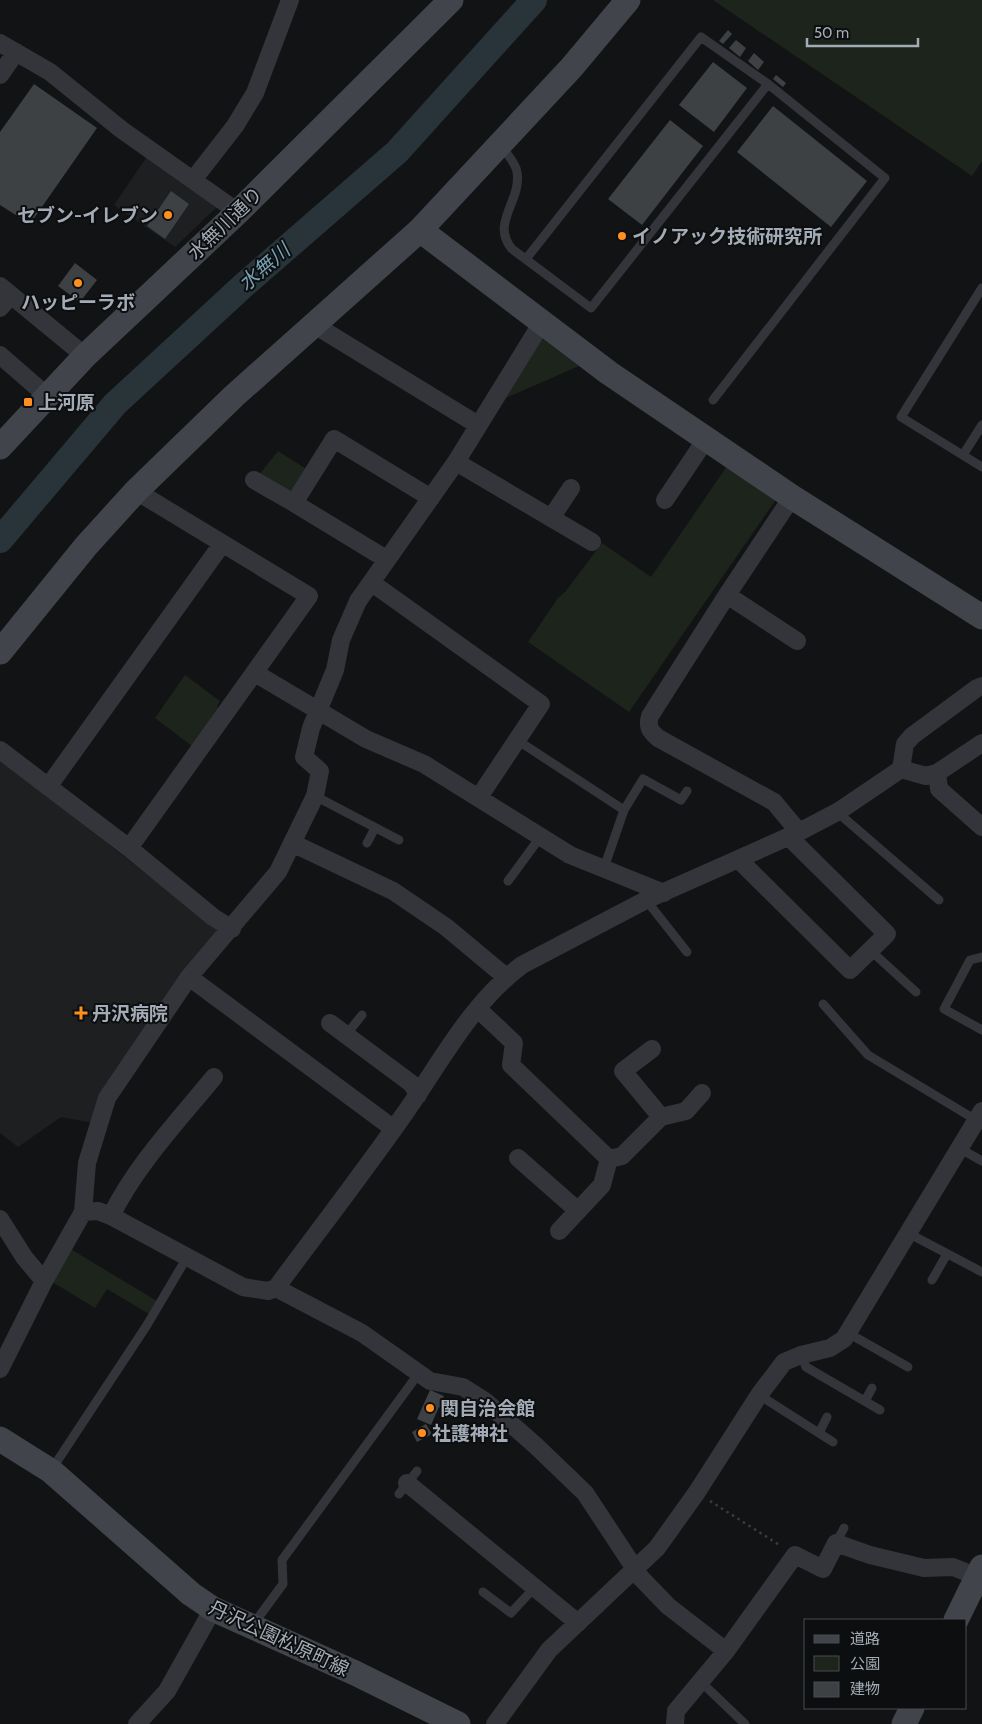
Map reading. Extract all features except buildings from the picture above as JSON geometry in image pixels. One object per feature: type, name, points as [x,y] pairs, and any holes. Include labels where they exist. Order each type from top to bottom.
[{"type":"street","points":[[193,180],[235,126],[255,93],[290,0]]},
{"type":"street","name":"水無川通り","points":[[0,447],[85,356],[238,212],[451,0]]},
{"type":"street","points":[[0,652],[86,546],[136,491],[234,396],[420,230],[572,67],[628,0]]},
{"type":"street","points":[[0,43],[50,72],[122,130],[238,212]]},
{"type":"street","points":[[0,75],[16,52]]},
{"type":"street","points":[[420,230],[541,324],[706,439],[792,498],[982,617]]},
{"type":"street","points":[[4,296],[85,356]]},
{"type":"street","points":[[314,324],[478,425]]},
{"type":"street","points":[[0,1369],[44,1281],[83,1212],[87,1163],[107,1098],[189,977],[232,929],[278,872],[315,796],[320,771],[304,757],[335,670],[341,640],[358,601],[456,462],[541,324]]},
{"type":"street","points":[[0,355],[47,396]]},
{"type":"street","points":[[294,503],[334,439],[431,498]]},
{"type":"street","points":[[665,500],[706,439]]},
{"type":"street","points":[[456,462],[551,518],[567,536],[592,542]]},
{"type":"street","points":[[254,480],[386,559]]},
{"type":"street","points":[[551,518],[571,488]]},
{"type":"street","points":[[129,848],[309,596],[136,491]]},
{"type":"street","points":[[739,860],[850,970],[887,934],[794,834],[774,802],[658,738],[650,732],[648,724],[650,716],[727,595],[792,498]]},
{"type":"street","points":[[48,786],[222,544]]},
{"type":"street","points":[[372,583],[541,704],[479,797]]},
{"type":"street","points":[[727,595],[797,641]]},
{"type":"street","points":[[255,673],[366,740],[424,764],[570,855],[664,893]]},
{"type":"street","points":[[83,1212],[98,1211],[110,1216],[186,1259],[243,1287],[268,1291],[276,1288],[418,1095],[451,1040],[506,977],[522,964],[646,900],[739,860],[839,811],[901,769],[905,744],[912,736],[982,686]]},
{"type":"street","points":[[901,769],[926,776],[937,773],[982,743]]},
{"type":"street","points":[[0,750],[129,848],[213,917],[232,929]]},
{"type":"street","points":[[937,773],[939,789],[982,827]]},
{"type":"street","points":[[292,843],[392,891],[446,927],[506,977]]},
{"type":"street","points":[[189,977],[394,1129]]},
{"type":"street","points":[[478,1009],[514,1043],[511,1065],[609,1158]]},
{"type":"street","points":[[330,1023],[412,1084],[418,1095]]},
{"type":"street","points":[[652,1049],[623,1071],[660,1117]]},
{"type":"street","points":[[110,1216],[119,1199],[159,1144],[214,1077]]},
{"type":"street","points":[[609,1158],[622,1156],[660,1117],[686,1111],[702,1093]]},
{"type":"street","points":[[495,1724],[549,1650],[636,1570],[657,1548],[697,1492],[759,1395],[784,1362],[801,1355],[830,1348],[844,1340],[979,1116]]},
{"type":"street","points":[[518,1158],[577,1210]]},
{"type":"street","points":[[558,1231],[602,1185],[609,1158]]},
{"type":"street","points":[[1,1221],[24,1257],[44,1281]]},
{"type":"street","points":[[276,1288],[362,1333],[430,1381],[463,1387],[485,1401],[536,1445],[585,1493],[636,1570],[668,1606],[726,1651]]},
{"type":"street","name":"丹沢公園松原町線","points":[[1,1442],[50,1471],[191,1594],[213,1609],[355,1673],[458,1724]]},
{"type":"street","points":[[408,1483],[460,1522],[578,1623]]},
{"type":"street","points":[[675,1724],[676,1711],[726,1651],[795,1555],[823,1569],[840,1535],[870,1555],[924,1568],[953,1567],[978,1583],[957,1619]]},
{"type":"street","points":[[137,1724],[167,1691],[213,1609]]},
{"type":"street","points":[[904,1724],[912,1709]]},
{"type":"lane","points":[[526,259],[701,37],[768,84],[885,178],[713,400]]},
{"type":"lane","points":[[499,144],[517,170],[518,188],[503,229],[504,235],[512,249],[591,308],[768,84]]},
{"type":"lane","points":[[982,288],[901,417],[982,467]]},
{"type":"lane","points":[[963,455],[982,425]]},
{"type":"lane","points":[[517,740],[624,810]]},
{"type":"lane","points":[[604,868],[624,810],[643,779],[681,800],[687,791]]},
{"type":"lane","points":[[315,796],[399,840]]},
{"type":"lane","points":[[839,811],[844,818],[939,900]]},
{"type":"lane","points":[[367,843],[375,828]]},
{"type":"lane","points":[[508,881],[541,836]]},
{"type":"lane","points":[[646,900],[687,952]]},
{"type":"lane","points":[[870,950],[916,992]]},
{"type":"lane","points":[[982,957],[970,960],[944,1009],[982,1030]]},
{"type":"lane","points":[[823,1004],[868,1055],[979,1116]]},
{"type":"lane","points":[[346,1036],[362,1015]]},
{"type":"lane","points":[[959,1148],[982,1161]]},
{"type":"lane","points":[[908,1233],[982,1272]]},
{"type":"lane","points":[[932,1280],[947,1254]]},
{"type":"lane","points":[[50,1471],[147,1324],[186,1259]]},
{"type":"lane","points":[[848,1333],[908,1367]]},
{"type":"lane","points":[[801,1355],[806,1367],[880,1410]]},
{"type":"lane","points":[[252,1626],[283,1584],[282,1560],[419,1374]]},
{"type":"lane","points":[[865,1401],[872,1388]]},
{"type":"lane","points":[[759,1395],[833,1442]]},
{"type":"lane","points":[[819,1433],[827,1416]]},
{"type":"lane","points":[[483,1592],[511,1612],[535,1587]]},
{"type":"lane","points":[[700,1681],[745,1724]]},
{"type":"path","points":[[697,1492],[795,1555]]},
{"type":"shaded area","points":[[154,157],[220,204],[175,247],[114,205],[146,158]]},
{"type":"shaded area","name":"丹沢病院","points":[[0,759],[220,932],[93,1123],[61,1117],[18,1147],[0,1133]]},
{"type":"green space","points":[[713,0],[982,0],[982,161],[972,176]]},
{"type":"green space","points":[[543,339],[579,366],[499,401],[537,341]]},
{"type":"green space","points":[[278,451],[308,470],[295,492],[286,494],[258,476]]},
{"type":"green space","points":[[727,466],[775,496],[775,501],[629,712],[528,642],[558,598],[565,592],[602,543],[651,577]]},
{"type":"green space","points":[[185,675],[220,701],[217,706],[220,709],[193,747],[155,718]]},
{"type":"green space","points":[[69,1248],[157,1301],[149,1314],[107,1289],[95,1308],[49,1280]]},
{"type":"waterway","name":"水無川","points":[[0,540],[115,404],[244,285],[397,152],[534,0]]},
{"type":"place","name":"セブン-イレブン","points":[[168,215]]},
{"type":"place","name":"イノアック技術研究所","points":[[622,236]]},
{"type":"place","name":"ハッピーラボ","points":[[78,283]]},
{"type":"place","name":"上河原","points":[[28,402]]},
{"type":"place","name":"丹沢病院","points":[[81,1013]]},
{"type":"place","name":"関自治会館","points":[[430,1408]]},
{"type":"place","name":"社護神社","points":[[422,1433]]}]
